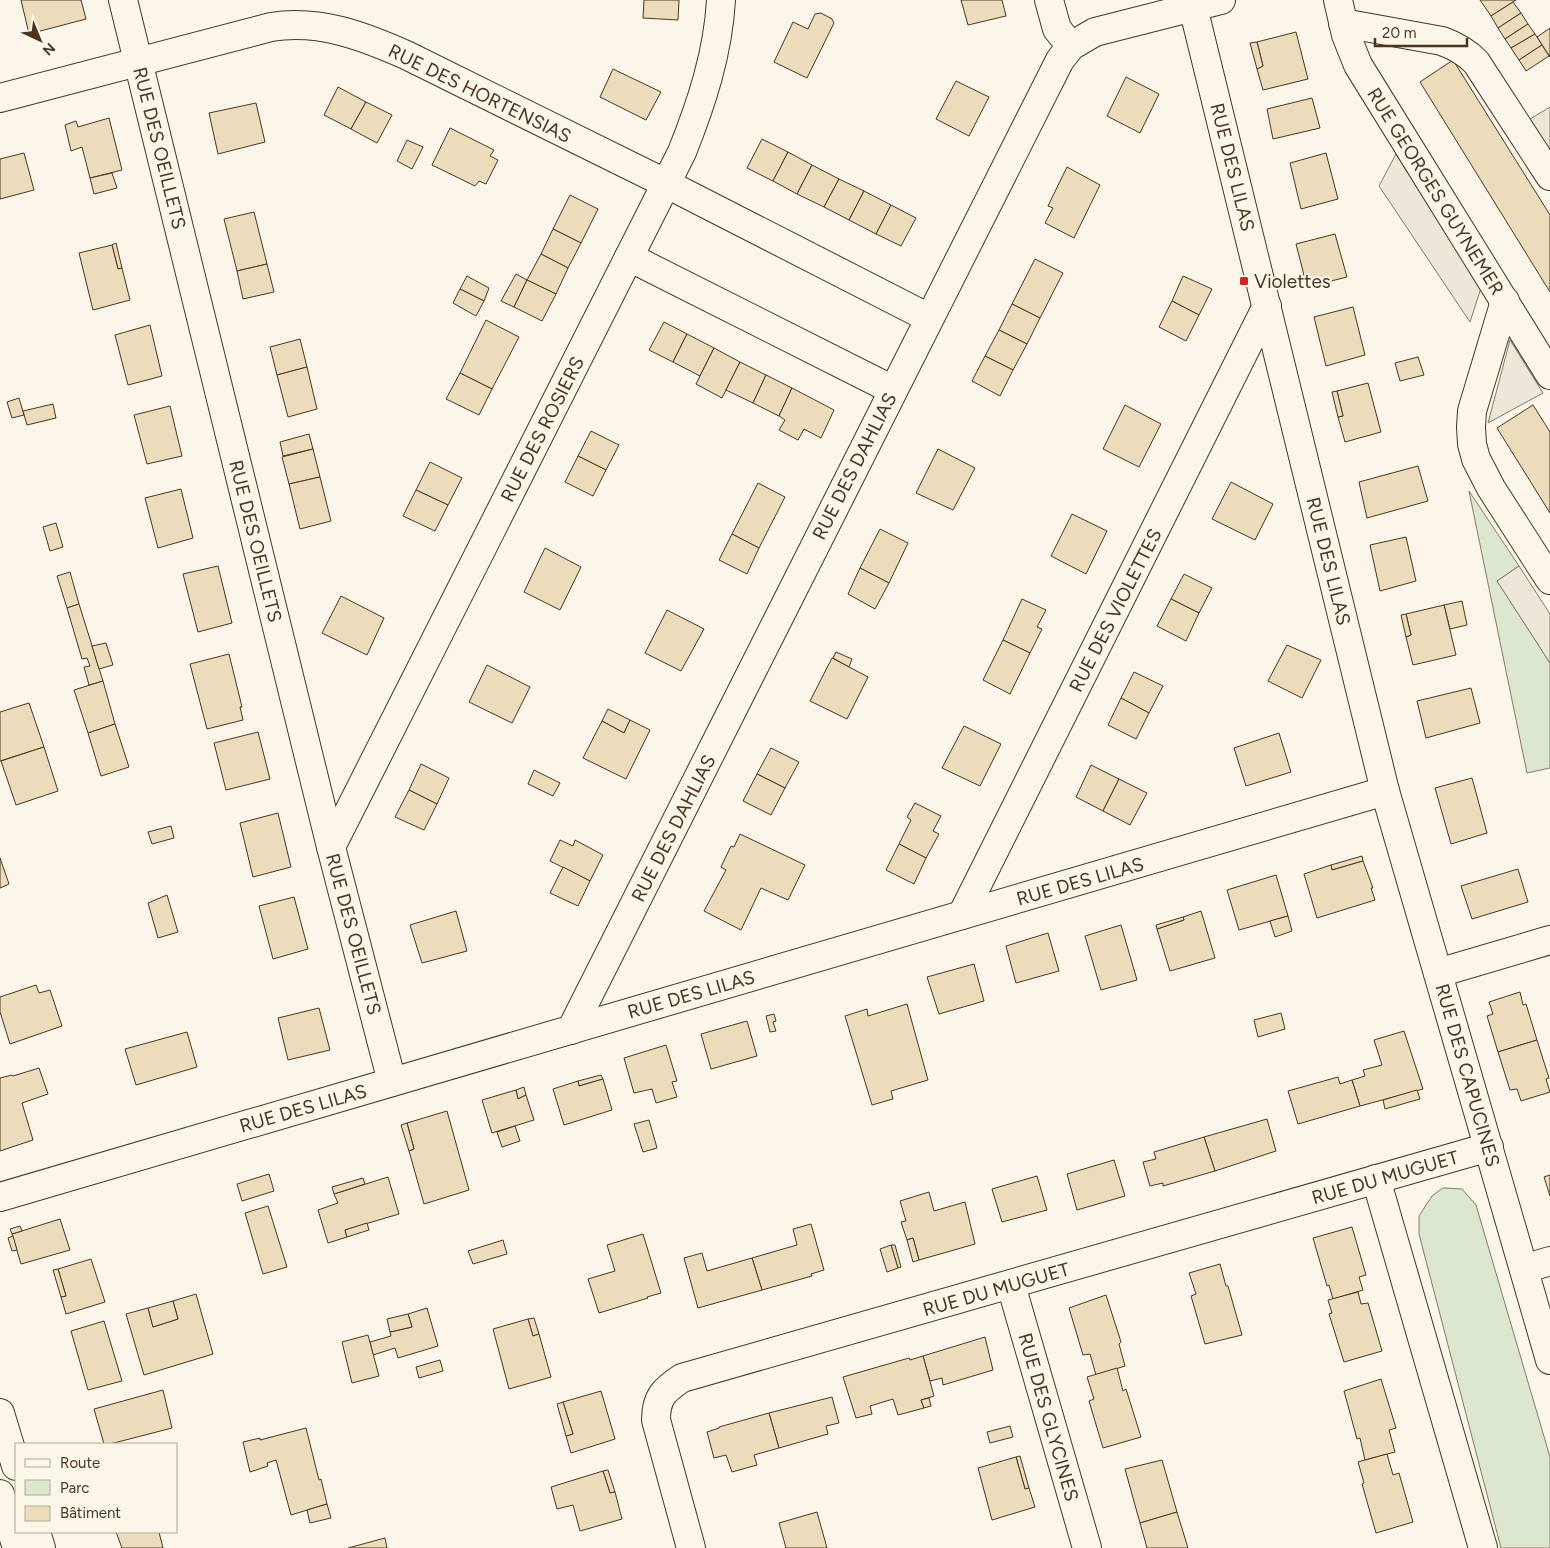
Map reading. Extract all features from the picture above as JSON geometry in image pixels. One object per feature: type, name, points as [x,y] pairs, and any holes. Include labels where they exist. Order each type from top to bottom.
[{"type":"street","name":"RUE DES OEILLETS","points":[[123,0],[331,847],[392,1082]]},
{"type":"street","name":"RUE DES ROSIERS","points":[[331,847],[667,184],[693,125],[710,72],[722,0]]},
{"type":"street","points":[[1049,0],[1057,29],[1071,46]]},
{"type":"street","name":"RUE DES DAHLIAS","points":[[571,1030],[1053,71],[1071,46],[1086,36],[1104,29],[1221,0]]},
{"type":"street","name":"RUE DES LILAS","points":[[0,1197],[1385,791],[1193,7]]},
{"type":"street","points":[[1340,11],[1442,41],[1467,52],[1476,62],[1550,176]]},
{"type":"street","name":"RUE GEORGES GUYNEMER","points":[[1340,11],[1346,35],[1358,65],[1550,375]]},
{"type":"street","name":"RUE DES HORTENSIAS","points":[[0,98],[271,26],[302,24],[340,30],[406,55],[667,184],[929,318]]},
{"type":"street","points":[[629,257],[892,390]]},
{"type":"street","points":[[1505,301],[1472,411],[1472,444],[1476,459],[1490,488],[1550,580]]},
{"type":"street","name":"RUE DES VIOLETTES","points":[[962,915],[1267,306]]},
{"type":"street","name":"RUE DES CAPUCINES","points":[[1385,791],[1550,1360]]},
{"type":"street","points":[[1438,973],[1550,940]]},
{"type":"street","name":"RUE DU MUGUET","points":[[691,1548],[656,1420],[656,1410],[659,1399],[664,1391],[693,1374],[1011,1285],[1488,1147]]},
{"type":"street","points":[[1376,1179],[1483,1548]]},
{"type":"street","points":[[1524,1269],[1550,1261]]},
{"type":"street","name":"RUE DES GLYCINES","points":[[1011,1285],[1086,1548]]},
{"type":"street","points":[[0,1413],[15,1463]]},
{"type":"street","points":[[0,1494],[17,1548]]},
{"type":"street","points":[[36,1533],[41,1548]]},
{"type":"green space","points":[[1469,491],[1519,566],[1497,581],[1550,663],[1550,768],[1527,773]]},
{"type":"green space","points":[[1443,1188],[1462,1189],[1476,1205],[1550,1457],[1550,1548],[1501,1548],[1419,1234],[1419,1216],[1432,1196]]},
{"type":"shaded area","points":[[1550,107],[1550,153],[1530,119]]},
{"type":"shaded area","points":[[1396,154],[1481,288],[1470,322],[1379,186]]},
{"type":"shaded area","points":[[1510,340],[1543,393],[1488,423]]},
{"type":"shaded area","points":[[1519,566],[1550,614],[1550,663],[1497,581]]},
{"type":"building","points":[[21,0],[81,0],[86,19],[29,34]]},
{"type":"building","points":[[644,0],[679,0],[678,20],[643,18]]},
{"type":"building","points":[[961,0],[1002,0],[1006,16],[968,25]]},
{"type":"building","points":[[1480,0],[1516,0],[1491,16]]},
{"type":"building","points":[[1513,2],[1521,13],[1498,28],[1491,16]]},
{"type":"building","points":[[821,13],[832,19],[834,23],[807,78],[774,62],[793,22],[808,29],[815,14]]},
{"type":"building","points":[[1521,13],[1528,24],[1505,39],[1498,28]]},
{"type":"building","points":[[1528,24],[1535,34],[1511,48],[1505,39]]},
{"type":"building","points":[[1550,28],[1550,57],[1537,37]]},
{"type":"building","points":[[1296,32],[1308,79],[1263,90],[1257,69],[1263,66],[1257,42]]},
{"type":"building","points":[[1535,34],[1542,45],[1519,60],[1511,48]]},
{"type":"building","points":[[1257,42],[1263,66],[1257,69],[1250,43]]},
{"type":"building","points":[[1542,45],[1549,56],[1526,71],[1519,60]]},
{"type":"building","points":[[1453,60],[1550,215],[1550,292],[1420,82]]},
{"type":"building","points":[[613,69],[661,92],[646,120],[600,97]]},
{"type":"building","points":[[1126,77],[1159,94],[1140,133],[1107,116]]},
{"type":"building","points":[[956,81],[989,97],[969,136],[936,119]]},
{"type":"building","points":[[338,87],[366,102],[351,129],[324,115]]},
{"type":"building","points":[[1312,98],[1320,128],[1273,139],[1267,109]]},
{"type":"building","points":[[366,102],[392,115],[377,143],[351,129]]},
{"type":"building","points":[[256,103],[265,142],[218,154],[209,113]]},
{"type":"building","points":[[109,118],[122,170],[90,178],[82,147],[71,151],[65,125],[76,121],[78,127]]},
{"type":"building","points":[[450,128],[494,150],[490,156],[498,160],[486,184],[479,181],[475,186],[432,165]]},
{"type":"building","points":[[762,139],[788,152],[773,181],[747,168]]},
{"type":"building","points":[[407,140],[423,147],[412,169],[397,161]]},
{"type":"building","points":[[788,152],[812,165],[797,194],[773,181]]},
{"type":"building","points":[[24,153],[34,190],[0,199],[0,159]]},
{"type":"building","points":[[1326,153],[1338,199],[1301,209],[1290,163]]},
{"type":"building","points":[[812,165],[839,179],[824,207],[797,194]]},
{"type":"building","points":[[1067,167],[1100,185],[1074,238],[1045,223],[1053,208],[1048,206]]},
{"type":"building","points":[[112,173],[117,188],[94,194],[90,178]]},
{"type":"building","points":[[839,179],[864,191],[849,220],[824,207]]},
{"type":"building","points":[[864,191],[891,205],[876,234],[849,220]]},
{"type":"building","points":[[570,195],[598,209],[581,243],[553,229]]},
{"type":"building","points":[[891,205],[916,218],[901,246],[876,234]]},
{"type":"building","points":[[254,212],[267,264],[237,271],[224,219]]},
{"type":"building","points":[[553,229],[581,243],[568,268],[541,254]]},
{"type":"building","points":[[1335,234],[1347,277],[1307,287],[1296,244]]},
{"type":"building","points":[[116,243],[122,268],[118,269],[112,245]]},
{"type":"building","points":[[112,245],[118,269],[122,268],[130,300],[93,310],[79,253]]},
{"type":"building","points":[[541,254],[568,268],[556,294],[527,280]]},
{"type":"building","points":[[1035,259],[1063,273],[1040,318],[1012,304]]},
{"type":"building","points":[[267,264],[274,292],[243,299],[237,271]]},
{"type":"building","points":[[516,274],[527,280],[514,307],[501,301]]},
{"type":"building","points":[[467,276],[489,288],[484,301],[460,289]]},
{"type":"building","points":[[1183,276],[1212,289],[1199,315],[1172,301]]},
{"type":"building","points":[[527,280],[556,294],[542,321],[514,307]]},
{"type":"building","points":[[460,289],[484,301],[476,316],[453,303]]},
{"type":"building","points":[[1172,301],[1199,315],[1186,341],[1159,327]]},
{"type":"building","points":[[1012,304],[1040,318],[1027,344],[999,330]]},
{"type":"building","points":[[1353,307],[1365,355],[1326,366],[1314,317]]},
{"type":"building","points":[[486,320],[519,337],[492,389],[460,373]]},
{"type":"building","points":[[664,322],[687,334],[673,362],[649,350]]},
{"type":"building","points":[[150,325],[162,376],[128,385],[115,335]]},
{"type":"building","points":[[999,330],[1027,344],[1013,370],[985,356]]},
{"type":"building","points":[[687,334],[714,348],[700,376],[673,362]]},
{"type":"building","points":[[300,339],[307,367],[277,375],[270,347]]},
{"type":"building","points":[[714,348],[740,362],[722,398],[696,384]]},
{"type":"building","points":[[985,356],[1013,370],[1000,396],[972,381]]},
{"type":"building","points":[[1418,357],[1424,375],[1400,381],[1395,363]]},
{"type":"building","points":[[740,362],[766,375],[753,403],[726,390]]},
{"type":"building","points":[[307,367],[317,409],[288,417],[277,375]]},
{"type":"building","points":[[460,373],[492,389],[479,415],[446,399]]},
{"type":"building","points":[[766,375],[792,388],[779,416],[753,403]]},
{"type":"building","points":[[1368,383],[1381,432],[1345,442],[1338,417],[1343,416],[1337,391]]},
{"type":"building","points":[[792,388],[834,410],[821,438],[804,429],[798,440],[779,430],[785,420],[779,416]]},
{"type":"building","points":[[1337,391],[1343,416],[1338,417],[1332,392]]},
{"type":"building","points":[[19,398],[24,415],[12,418],[7,402]]},
{"type":"building","points":[[53,404],[56,418],[27,425],[23,411]]},
{"type":"building","points":[[1125,405],[1161,424],[1139,467],[1103,449]]},
{"type":"building","points":[[1533,405],[1550,432],[1550,513],[1497,428]]},
{"type":"building","points":[[170,406],[182,456],[147,464],[134,415]]},
{"type":"building","points":[[591,431],[619,445],[606,470],[578,456]]},
{"type":"building","points":[[309,434],[313,449],[283,456],[280,442]]},
{"type":"building","points":[[313,449],[320,477],[289,484],[282,457]]},
{"type":"building","points":[[938,449],[975,468],[953,510],[916,493]]},
{"type":"building","points":[[578,456],[606,470],[593,496],[565,482]]},
{"type":"building","points":[[430,462],[462,478],[448,505],[416,490]]},
{"type":"building","points":[[1418,466],[1428,501],[1367,518],[1359,482]]},
{"type":"building","points":[[320,477],[331,521],[300,529],[289,484]]},
{"type":"building","points":[[1231,482],[1273,504],[1255,540],[1212,519]]},
{"type":"building","points":[[758,483],[785,497],[759,548],[732,534]]},
{"type":"building","points":[[181,489],[193,538],[158,548],[145,498]]},
{"type":"building","points":[[416,490],[448,505],[435,531],[403,516]]},
{"type":"building","points":[[1072,514],[1107,531],[1086,574],[1051,556]]},
{"type":"building","points":[[56,523],[63,547],[50,551],[43,527]]},
{"type":"building","points":[[880,529],[908,543],[889,583],[860,568]]},
{"type":"building","points":[[732,534],[759,548],[747,574],[719,560]]},
{"type":"building","points":[[1406,537],[1416,581],[1380,591],[1370,545]]},
{"type":"building","points":[[545,548],[581,567],[560,610],[524,592]]},
{"type":"building","points":[[218,566],[232,623],[198,632],[183,574]]},
{"type":"building","points":[[860,568],[889,583],[875,609],[848,594]]},
{"type":"building","points":[[70,572],[79,604],[67,608],[57,576]]},
{"type":"building","points":[[1184,574],[1212,588],[1199,613],[1171,599]]},
{"type":"building","points":[[341,596],[384,618],[367,655],[322,633]]},
{"type":"building","points":[[1022,599],[1046,610],[1037,627],[1042,629],[1030,653],[1003,640]]},
{"type":"building","points":[[1171,599],[1199,613],[1186,641],[1157,626]]},
{"type":"building","points":[[1462,601],[1467,625],[1450,629],[1444,605]]},
{"type":"building","points":[[79,604],[103,681],[89,685],[84,667],[90,666],[87,658],[82,659],[67,608]]},
{"type":"building","points":[[1444,605],[1456,655],[1413,665],[1406,637],[1411,635],[1406,614]]},
{"type":"building","points":[[667,610],[704,629],[681,671],[645,653]]},
{"type":"building","points":[[1406,614],[1411,635],[1406,637],[1401,615]]},
{"type":"building","points":[[1003,640],[1030,653],[1010,694],[983,680]]},
{"type":"building","points":[[106,643],[113,665],[99,669],[92,646]]},
{"type":"building","points":[[1287,645],[1321,660],[1302,698],[1268,681]]},
{"type":"building","points":[[836,652],[852,659],[849,667],[833,658]]},
{"type":"building","points":[[229,654],[242,707],[240,707],[243,720],[207,729],[190,664]]},
{"type":"building","points":[[832,658],[868,677],[847,719],[810,701]]},
{"type":"building","points":[[487,665],[530,687],[512,723],[469,702]]},
{"type":"building","points":[[1134,672],[1163,686],[1149,713],[1121,698]]},
{"type":"building","points":[[103,681],[115,724],[88,733],[74,690]]},
{"type":"building","points":[[1471,688],[1480,723],[1426,738],[1417,701]]},
{"type":"building","points":[[1121,698],[1149,713],[1136,739],[1108,725]]},
{"type":"building","points":[[29,703],[44,747],[0,761],[0,712]]},
{"type":"building","points":[[608,709],[630,720],[624,733],[602,721]]},
{"type":"building","points":[[630,720],[650,730],[626,779],[583,758],[602,721],[624,733]]},
{"type":"building","points":[[115,724],[129,767],[101,776],[88,733]]},
{"type":"building","points":[[964,726],[1001,744],[980,786],[942,768]]},
{"type":"building","points":[[258,732],[270,779],[226,790],[214,743]]},
{"type":"building","points":[[1279,733],[1291,772],[1246,786],[1234,748]]},
{"type":"building","points":[[44,747],[58,791],[16,805],[1,761]]},
{"type":"building","points":[[771,748],[799,762],[785,788],[757,774]]},
{"type":"building","points":[[421,764],[449,778],[437,804],[409,790]]},
{"type":"building","points":[[1091,765],[1119,779],[1103,811],[1076,797]]},
{"type":"building","points":[[534,770],[560,783],[553,796],[528,784]]},
{"type":"building","points":[[757,774],[785,788],[771,815],[743,801]]},
{"type":"building","points":[[1472,778],[1487,833],[1451,844],[1435,788]]},
{"type":"building","points":[[1119,779],[1147,793],[1130,825],[1103,811]]},
{"type":"building","points":[[409,790],[437,804],[424,830],[395,817]]},
{"type":"building","points":[[915,803],[941,816],[933,831],[939,834],[926,858],[899,844],[911,820],[907,817]]},
{"type":"building","points":[[278,813],[291,867],[253,877],[240,823]]},
{"type":"building","points":[[171,826],[174,838],[152,844],[148,832]]},
{"type":"building","points":[[740,834],[805,865],[788,900],[761,888],[741,930],[704,911],[726,870],[721,867],[731,846],[734,847]]},
{"type":"building","points":[[560,840],[573,846],[575,840],[603,855],[590,881],[550,861]]},
{"type":"building","points":[[899,844],[926,858],[914,884],[886,870]]},
{"type":"building","points":[[1362,856],[1363,861],[1332,870],[1331,865]]},
{"type":"building","points":[[0,858],[9,884],[0,888]]},
{"type":"building","points":[[1363,861],[1373,888],[1371,888],[1375,900],[1317,918],[1304,874],[1331,865],[1332,870]]},
{"type":"building","points":[[563,867],[590,881],[578,906],[550,893]]},
{"type":"building","points":[[1518,869],[1528,902],[1472,919],[1461,886]]},
{"type":"building","points":[[1276,875],[1288,916],[1239,930],[1227,890]]},
{"type":"building","points":[[167,895],[178,932],[158,938],[148,903]]},
{"type":"building","points":[[294,897],[308,949],[273,959],[259,906]]},
{"type":"building","points":[[456,911],[467,951],[422,963],[410,925]]},
{"type":"building","points":[[1201,911],[1215,958],[1170,971],[1157,929],[1184,920],[1183,917]]},
{"type":"building","points":[[1288,916],[1292,931],[1275,937],[1270,921]]},
{"type":"building","points":[[1183,917],[1184,920],[1157,929],[1156,925]]},
{"type":"building","points":[[1121,925],[1137,980],[1101,990],[1085,936]]},
{"type":"building","points":[[1048,933],[1059,971],[1016,983],[1006,946]]},
{"type":"building","points":[[974,964],[984,1001],[939,1014],[927,977]]},
{"type":"building","points":[[36,985],[39,993],[50,990],[62,1026],[10,1044],[0,1012],[0,997]]},
{"type":"building","points":[[1520,992],[1523,1005],[1526,1004],[1537,1040],[1498,1052],[1487,1016],[1493,1014],[1489,1002]]},
{"type":"building","points":[[907,1004],[928,1080],[891,1091],[893,1099],[872,1105],[845,1016],[867,1009],[868,1016]]},
{"type":"building","points":[[319,1008],[330,1050],[288,1060],[278,1018]]},
{"type":"building","points":[[1281,1013],[1285,1029],[1258,1037],[1254,1020]]},
{"type":"building","points":[[774,1014],[776,1021],[773,1022],[776,1031],[770,1032],[766,1016]]},
{"type":"building","points":[[747,1021],[757,1056],[711,1069],[701,1034]]},
{"type":"building","points":[[1404,1031],[1423,1089],[1360,1106],[1352,1080],[1365,1076],[1363,1070],[1382,1065],[1374,1040]]},
{"type":"building","points":[[187,1032],[197,1067],[136,1085],[125,1049]]},
{"type":"building","points":[[1537,1040],[1549,1078],[1546,1079],[1550,1092],[1521,1101],[1517,1089],[1510,1090],[1498,1052]]},
{"type":"building","points":[[666,1045],[677,1081],[672,1082],[677,1097],[656,1103],[652,1089],[634,1093],[624,1058]]},
{"type":"building","points":[[39,1068],[48,1094],[22,1103],[33,1140],[0,1151],[0,1078]]},
{"type":"building","points":[[601,1075],[603,1079],[579,1086],[578,1081]]},
{"type":"building","points":[[1338,1077],[1340,1084],[1352,1080],[1360,1106],[1298,1124],[1288,1091]]},
{"type":"building","points":[[603,1079],[612,1110],[564,1125],[553,1089],[578,1081],[579,1086]]},
{"type":"building","points":[[524,1087],[526,1095],[518,1099],[516,1090]]},
{"type":"building","points":[[516,1090],[518,1099],[526,1095],[534,1120],[492,1133],[482,1100]]},
{"type":"building","points":[[1417,1090],[1420,1099],[1385,1109],[1383,1100]]},
{"type":"building","points":[[447,1111],[469,1190],[424,1204],[409,1151],[414,1149],[407,1123]]},
{"type":"building","points":[[1267,1119],[1276,1151],[1215,1171],[1204,1137]]},
{"type":"building","points":[[649,1120],[657,1148],[643,1152],[634,1124]]},
{"type":"building","points":[[407,1123],[414,1149],[409,1151],[401,1125]]},
{"type":"building","points":[[515,1126],[520,1141],[502,1147],[497,1132]]},
{"type":"building","points":[[1204,1137],[1215,1171],[1163,1186],[1163,1183],[1150,1186],[1143,1162],[1156,1159],[1154,1152]]},
{"type":"building","points":[[1114,1160],[1125,1196],[1077,1210],[1067,1174]]},
{"type":"building","points":[[269,1174],[274,1191],[242,1201],[237,1184]]},
{"type":"building","points":[[1550,1175],[1550,1196],[1544,1177]]},
{"type":"building","points":[[1037,1176],[1047,1210],[1002,1222],[992,1189]]},
{"type":"building","points":[[388,1177],[399,1214],[345,1230],[347,1237],[328,1243],[318,1210],[338,1203],[334,1194]]},
{"type":"building","points":[[363,1178],[365,1184],[334,1194],[332,1187]]},
{"type":"building","points":[[929,1192],[934,1211],[965,1202],[975,1244],[919,1260],[913,1238],[907,1240],[901,1222],[906,1221],[900,1201]]},
{"type":"building","points":[[268,1206],[287,1267],[263,1274],[245,1213]]},
{"type":"building","points":[[60,1219],[70,1250],[21,1264],[12,1234]]},
{"type":"building","points":[[367,1223],[369,1230],[347,1237],[345,1230]]},
{"type":"building","points":[[811,1224],[824,1270],[811,1274],[812,1276],[762,1290],[752,1258],[797,1245],[793,1229]]},
{"type":"building","points":[[20,1226],[22,1231],[12,1234],[10,1229]]},
{"type":"building","points":[[1352,1227],[1366,1275],[1359,1277],[1363,1290],[1333,1299],[1329,1285],[1327,1286],[1313,1238]]},
{"type":"building","points":[[643,1234],[661,1293],[599,1313],[588,1279],[615,1271],[607,1245]]},
{"type":"building","points":[[13,1236],[17,1250],[12,1251],[8,1238]]},
{"type":"building","points":[[913,1238],[919,1260],[913,1262],[907,1240]]},
{"type":"building","points":[[503,1240],[507,1254],[473,1264],[468,1251]]},
{"type":"building","points":[[891,1245],[895,1245],[901,1267],[898,1268]]},
{"type":"building","points":[[891,1245],[898,1268],[887,1272],[880,1249]]},
{"type":"building","points":[[702,1253],[707,1271],[752,1258],[762,1290],[698,1308],[684,1258]]},
{"type":"building","points":[[91,1259],[105,1302],[66,1314],[61,1297],[66,1296],[58,1269]]},
{"type":"building","points":[[1220,1264],[1242,1335],[1205,1344],[1191,1296],[1196,1294],[1189,1273]]},
{"type":"building","points":[[58,1269],[66,1296],[61,1297],[53,1270]]},
{"type":"building","points":[[1358,1292],[1361,1304],[1368,1303],[1382,1351],[1344,1362],[1329,1314],[1332,1313],[1328,1300]]},
{"type":"building","points":[[196,1294],[213,1354],[144,1375],[126,1314],[148,1308],[153,1327],[178,1319],[173,1301]]},
{"type":"building","points":[[1106,1295],[1121,1342],[1119,1344],[1125,1366],[1096,1375],[1090,1354],[1083,1355],[1069,1308]]},
{"type":"building","points":[[173,1301],[178,1319],[153,1327],[148,1308]]},
{"type":"building","points":[[427,1308],[438,1346],[398,1358],[395,1348],[373,1355],[370,1342],[391,1336],[390,1332],[412,1327],[408,1314]]},
{"type":"building","points":[[408,1314],[412,1327],[390,1332],[387,1319]]},
{"type":"building","points":[[534,1318],[539,1334],[533,1336],[528,1319]]},
{"type":"building","points":[[528,1319],[533,1336],[539,1334],[551,1377],[509,1389],[493,1329]]},
{"type":"building","points":[[104,1321],[122,1381],[88,1390],[71,1331]]},
{"type":"building","points":[[368,1335],[379,1376],[352,1383],[342,1342]]},
{"type":"building","points":[[985,1337],[993,1370],[943,1385],[942,1378],[930,1381],[923,1356]]},
{"type":"building","points":[[923,1356],[934,1396],[921,1400],[924,1408],[898,1415],[893,1399],[870,1406],[872,1414],[856,1418],[843,1377],[909,1358],[910,1360]]},
{"type":"building","points":[[440,1360],[443,1371],[419,1378],[416,1367]]},
{"type":"building","points":[[1117,1368],[1123,1391],[1126,1389],[1141,1437],[1103,1448],[1089,1401],[1094,1399],[1087,1377]]},
{"type":"building","points":[[1381,1379],[1396,1428],[1389,1430],[1395,1452],[1365,1460],[1360,1438],[1357,1439],[1344,1391]]},
{"type":"building","points":[[163,1390],[172,1428],[114,1443],[104,1443],[94,1409]]},
{"type":"building","points":[[601,1391],[615,1439],[571,1453],[566,1436],[573,1434],[563,1402]]},
{"type":"building","points":[[832,1397],[839,1423],[826,1426],[828,1434],[779,1448],[769,1413]]},
{"type":"building","points":[[929,1398],[931,1406],[924,1408],[921,1400]]},
{"type":"building","points":[[563,1402],[573,1434],[566,1436],[557,1404]]},
{"type":"building","points":[[769,1413],[779,1448],[754,1455],[757,1465],[732,1472],[726,1455],[714,1458],[707,1432]]},
{"type":"building","points":[[1010,1426],[1013,1437],[990,1443],[987,1432]]},
{"type":"building","points":[[306,1428],[327,1504],[291,1515],[276,1460],[267,1463],[268,1466],[250,1472],[243,1442],[260,1438],[260,1440]]},
{"type":"building","points":[[1387,1454],[1393,1475],[1399,1473],[1413,1522],[1376,1533],[1362,1484],[1364,1483],[1358,1462]]},
{"type":"building","points":[[1020,1456],[1029,1488],[1025,1489],[1016,1457]]},
{"type":"building","points":[[1016,1457],[1025,1489],[1029,1488],[1035,1507],[992,1520],[978,1468]]},
{"type":"building","points":[[1162,1460],[1177,1512],[1140,1523],[1125,1469]]},
{"type":"building","points":[[608,1470],[615,1492],[610,1493],[603,1471]]},
{"type":"building","points":[[603,1471],[610,1493],[615,1492],[622,1519],[580,1531],[573,1505],[557,1509],[551,1487]]},
{"type":"building","points":[[327,1504],[331,1518],[310,1523],[307,1510]]},
{"type":"building","points":[[817,1512],[827,1548],[786,1548],[779,1523]]},
{"type":"building","points":[[1177,1512],[1188,1548],[1147,1548],[1140,1523]]},
{"type":"building","points":[[116,1533],[159,1533],[163,1548],[122,1548]]},
{"type":"building","points":[[385,1538],[387,1548],[348,1548]]},
{"type":"place","name":"Violettes","points":[[1244,281]]}]
